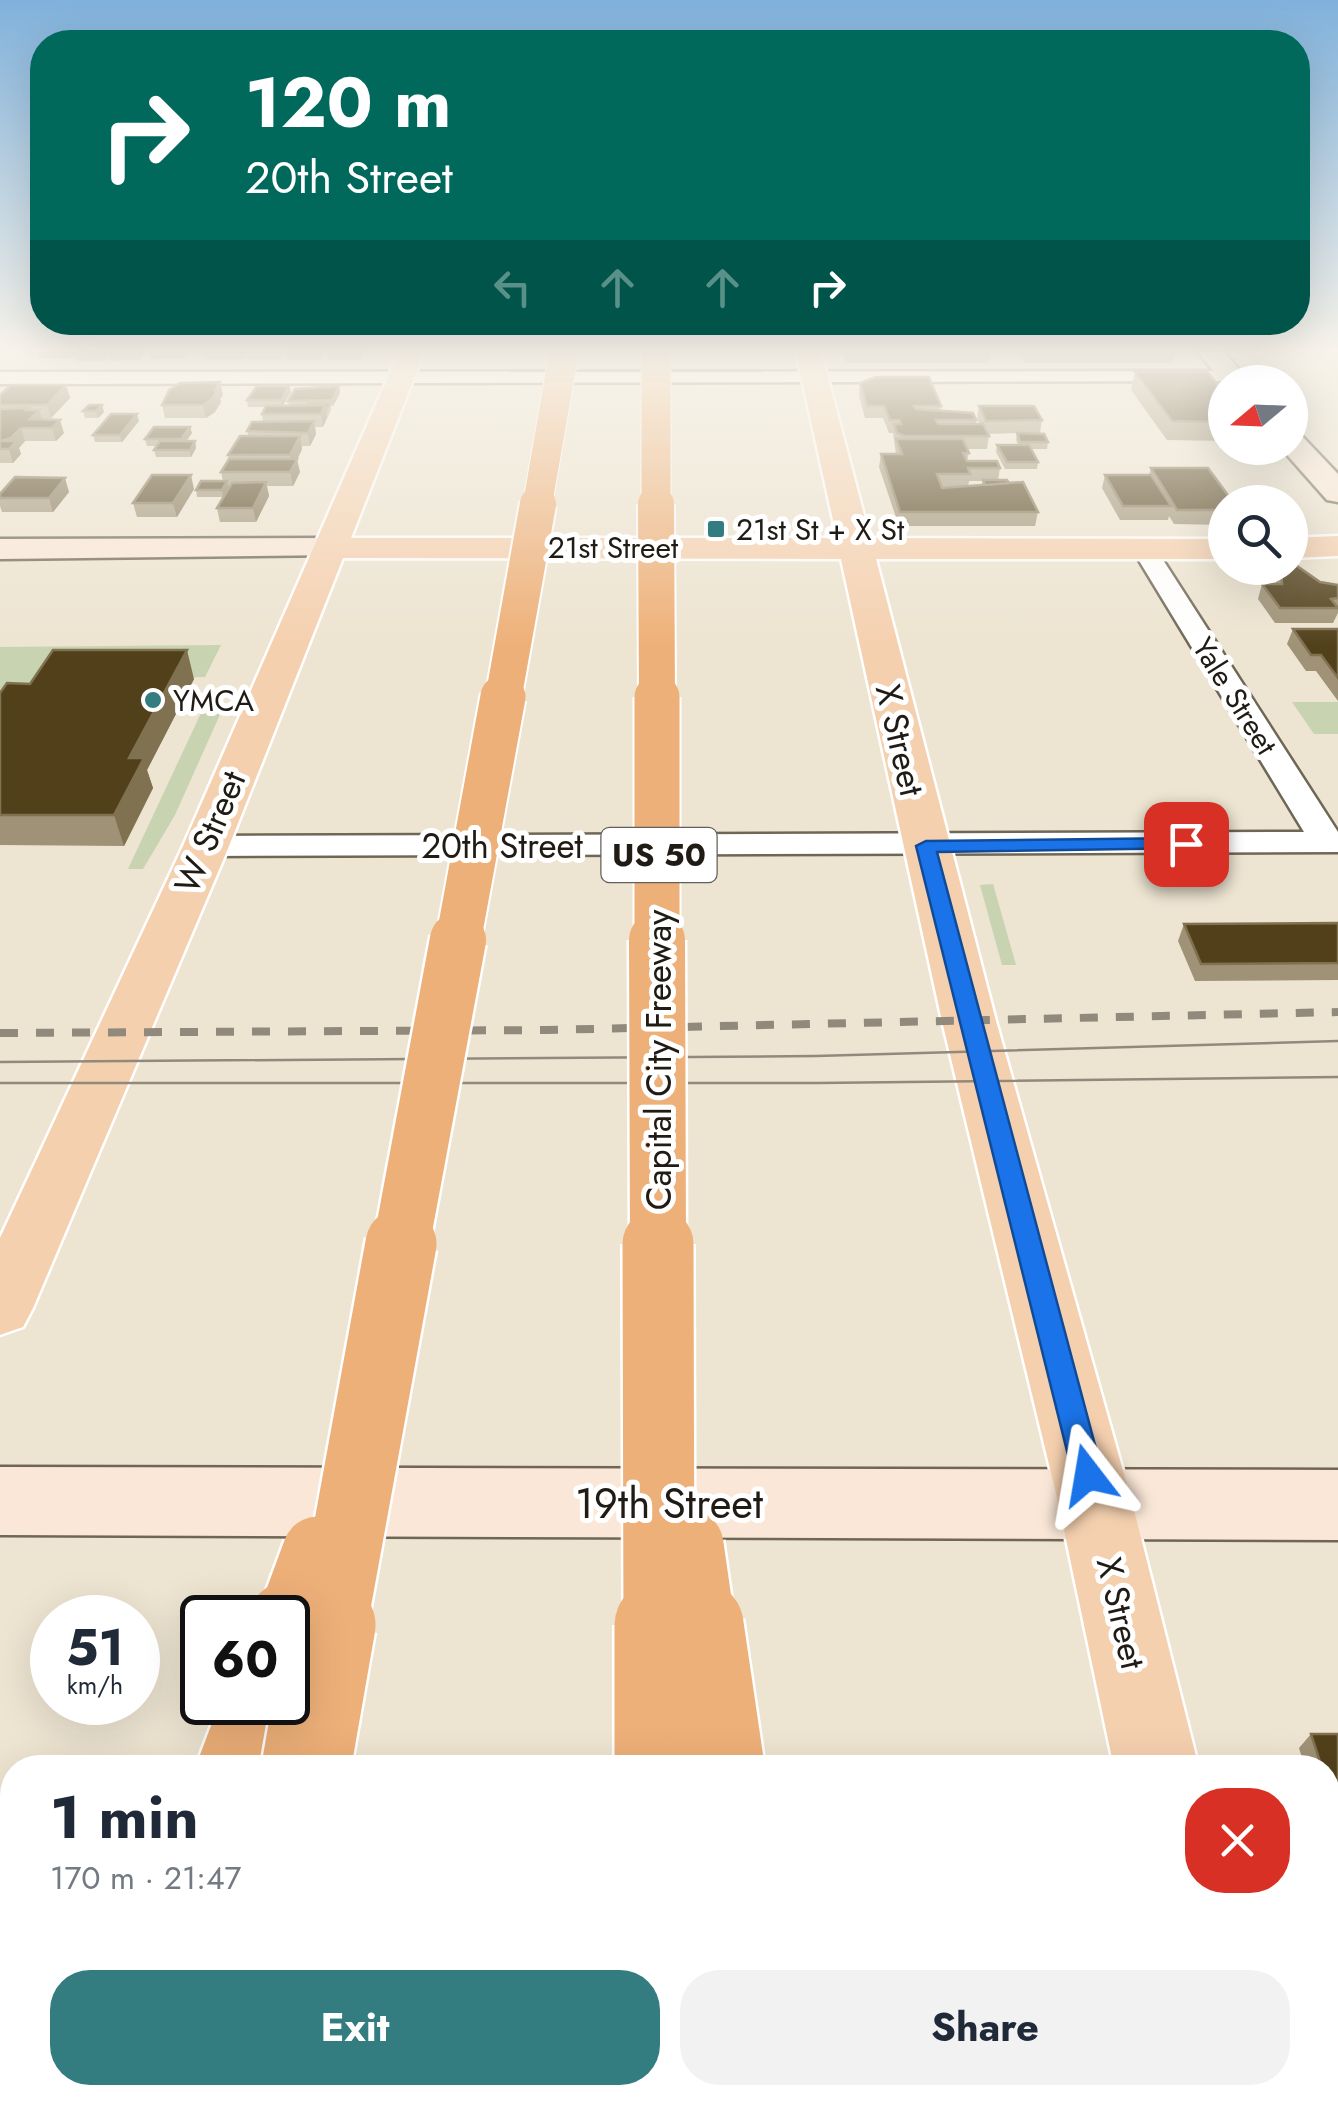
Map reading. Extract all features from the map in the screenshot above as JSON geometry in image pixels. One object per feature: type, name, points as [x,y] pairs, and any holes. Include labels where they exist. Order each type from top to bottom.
[{"type":"highway","points":[[536,520],[538,450]]},
{"type":"highway","points":[[308,1755],[363,1432],[548,450]]},
{"type":"highway","name":"Capital City Freeway","points":[[656,450],[659,1755]]},
{"type":"highway","points":[[661,1359],[718,1755]]},
{"type":"highway","points":[[302,1595],[363,1432]]},
{"type":"highway","points":[[242,1755],[253,1725]]},
{"type":"main road","name":"W Street","points":[[0,1308],[206,846],[369,450]]},
{"type":"main road","name":"X Street","points":[[832,450],[926,846],[1096,1506],[1154,1755]]},
{"type":"main road","points":[[1308,459],[1338,492]]},
{"type":"main road","points":[[1308,547],[1338,546]]},
{"type":"main road","name":"21st Street","points":[[0,549],[1208,549]]},
{"type":"main road","name":"19th Street","points":[[0,1501],[1338,1504]]},
{"type":"street","name":"Yale Street","points":[[1144,549],[1333,842]]},
{"type":"street","name":"20th Street","points":[[206,846],[1333,842]]},
{"type":"green space","points":[[221,645],[205,677],[164,678],[0,714],[0,647]]},
{"type":"green space","points":[[1292,702],[1338,702],[1338,734],[1314,734]]},
{"type":"green space","points":[[222,710],[175,815],[143,869],[128,869],[202,711]]},
{"type":"green space","points":[[993,884],[1016,965],[1002,965],[980,885]]},
{"type":"building","points":[[231,450],[293,450],[290,455],[228,455]]},
{"type":"building","points":[[900,450],[968,450],[963,453],[967,461],[997,461],[1000,468],[968,468],[970,474],[937,474],[942,488],[1023,482],[1038,512],[900,512],[881,454],[902,454]]},
{"type":"building","points":[[1000,450],[1032,450],[1038,462],[1007,462]]},
{"type":"building","points":[[229,459],[297,459],[290,472],[221,472]]},
{"type":"building","points":[[1151,468],[1208,468],[1220,485],[1208,485],[1208,510],[1177,510]]},
{"type":"building","points":[[152,475],[191,475],[173,503],[133,503]]},
{"type":"building","points":[[1105,475],[1151,475],[1171,506],[1123,506]]},
{"type":"building","points":[[15,477],[65,478],[49,498],[0,498]]},
{"type":"building","points":[[983,480],[1007,480],[1009,483],[985,485]]},
{"type":"building","points":[[201,481],[227,481],[222,490],[196,490]]},
{"type":"building","points":[[266,482],[253,508],[217,508],[232,483]]},
{"type":"building","points":[[1308,574],[1320,582],[1338,585],[1338,598],[1331,599],[1338,608],[1280,608],[1263,585],[1308,585]]},
{"type":"building","points":[[1293,629],[1338,629],[1338,678],[1321,655],[1311,655]]},
{"type":"building","points":[[53,650],[187,650],[129,758],[144,758],[114,815],[0,815],[0,693],[7,683],[30,684]]},
{"type":"building","points":[[1338,923],[1338,963],[1201,964],[1184,924]]},
{"type":"building","points":[[1311,1734],[1338,1734],[1338,1755],[1318,1755]]},
{"type":"tram line","points":[[0,1062],[816,1056],[1338,1041]]},
{"type":"tram line","points":[[0,1083],[818,1083],[1338,1077]]},
{"type":"railway","points":[[0,1033],[547,1030],[1338,1012]]},
{"type":"place","name":"21st St + X St","points":[[716,529]]},
{"type":"place","name":"YMCA","points":[[153,700]]},
{"type":"route","points":[[1088,1475],[926,846],[1186,844]]}]
